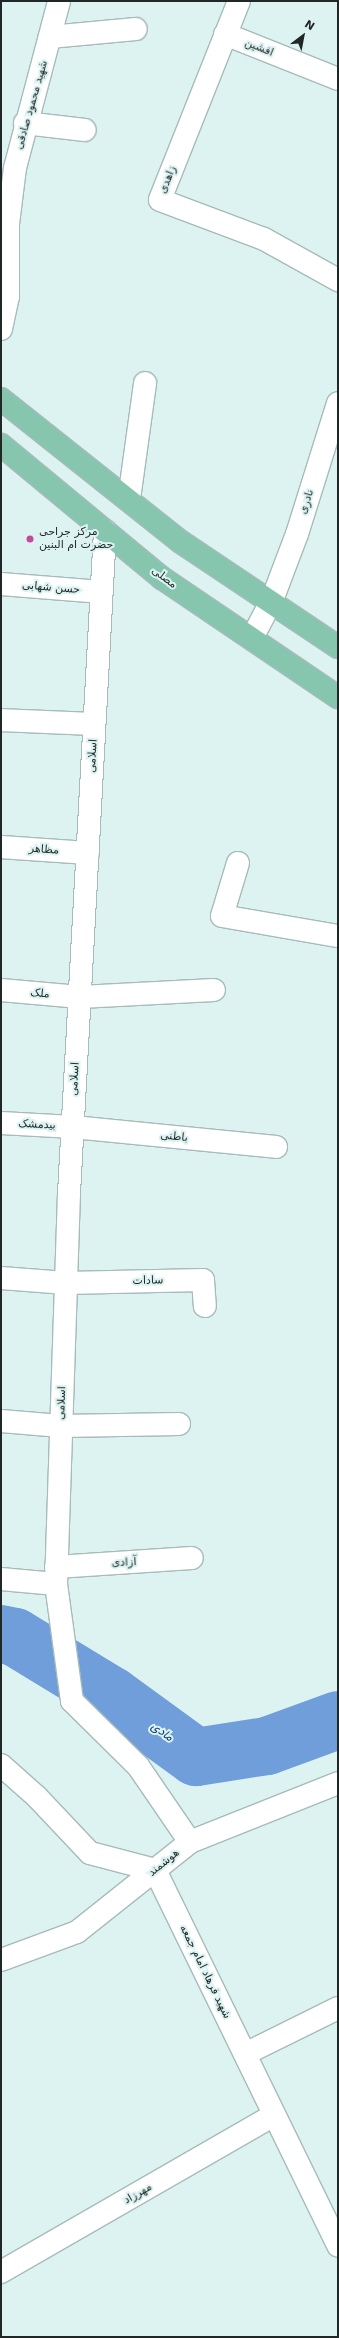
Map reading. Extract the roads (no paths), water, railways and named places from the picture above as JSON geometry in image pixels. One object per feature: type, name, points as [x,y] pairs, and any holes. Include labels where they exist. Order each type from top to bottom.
[{"type":"main road","points":[[1,399],[129,499],[181,542],[272,600],[338,648]]},
{"type":"main road","name":"مصلی","points":[[1,445],[162,578],[338,697]]},
{"type":"street","name":"شهید محمود صادقی","points":[[1,329],[8,297],[7,179],[25,122],[40,82],[59,1]]},
{"type":"street","name":"زاهدی","points":[[238,1],[160,200],[264,239],[338,280]]},
{"type":"street","points":[[50,37],[136,29]]},
{"type":"street","name":"افشین","points":[[225,34],[338,79]]},
{"type":"street","points":[[25,122],[85,130]]},
{"type":"street","points":[[129,499],[145,383]]},
{"type":"street","name":"نادری","points":[[252,638],[272,600],[297,534],[338,403]]},
{"type":"street","name":"اسلامی","points":[[105,531],[73,1127],[56,1575],[72,1701],[138,1766],[190,1842]]},
{"type":"street","name":"حسن شهابی","points":[[1,584],[102,592]]},
{"type":"street","points":[[1,720],[94,724]]},
{"type":"street","name":"مظاهر","points":[[1,847],[88,853]]},
{"type":"street","points":[[238,863],[222,916],[338,936]]},
{"type":"street","name":"ملک","points":[[1,990],[80,998],[214,990]]},
{"type":"street","name":"بیدمشک","points":[[1,1123],[73,1127]]},
{"type":"street","name":"باطنی","points":[[73,1127],[276,1147]]},
{"type":"street","points":[[1,1278],[66,1283]]},
{"type":"street","name":"سادات","points":[[66,1283],[203,1280],[205,1306]]},
{"type":"street","points":[[1,1421],[61,1426],[179,1424]]},
{"type":"street","name":"آزادی","points":[[56,1575],[192,1558]]},
{"type":"street","points":[[1,1579],[56,1575]]},
{"type":"street","points":[[1,1765],[37,1797],[90,1853],[155,1870]]},
{"type":"street","name":"هوشمند","points":[[1,1960],[77,1932],[190,1842],[338,1783]]},
{"type":"street","name":"شهید فرهاد امام جمعه","points":[[155,1870],[338,2246]]},
{"type":"street","points":[[245,2054],[338,2008]]},
{"type":"street","name":"مهرزاد","points":[[1,2272],[274,2115]]},
{"type":"waterway","name":"مادی","points":[[1,1634],[15,1637],[112,1696],[196,1757],[267,1746],[338,1720]]},
{"type":"place","name":"مرکز جراحی حضرت ام البنین","points":[[30,539]]}]
